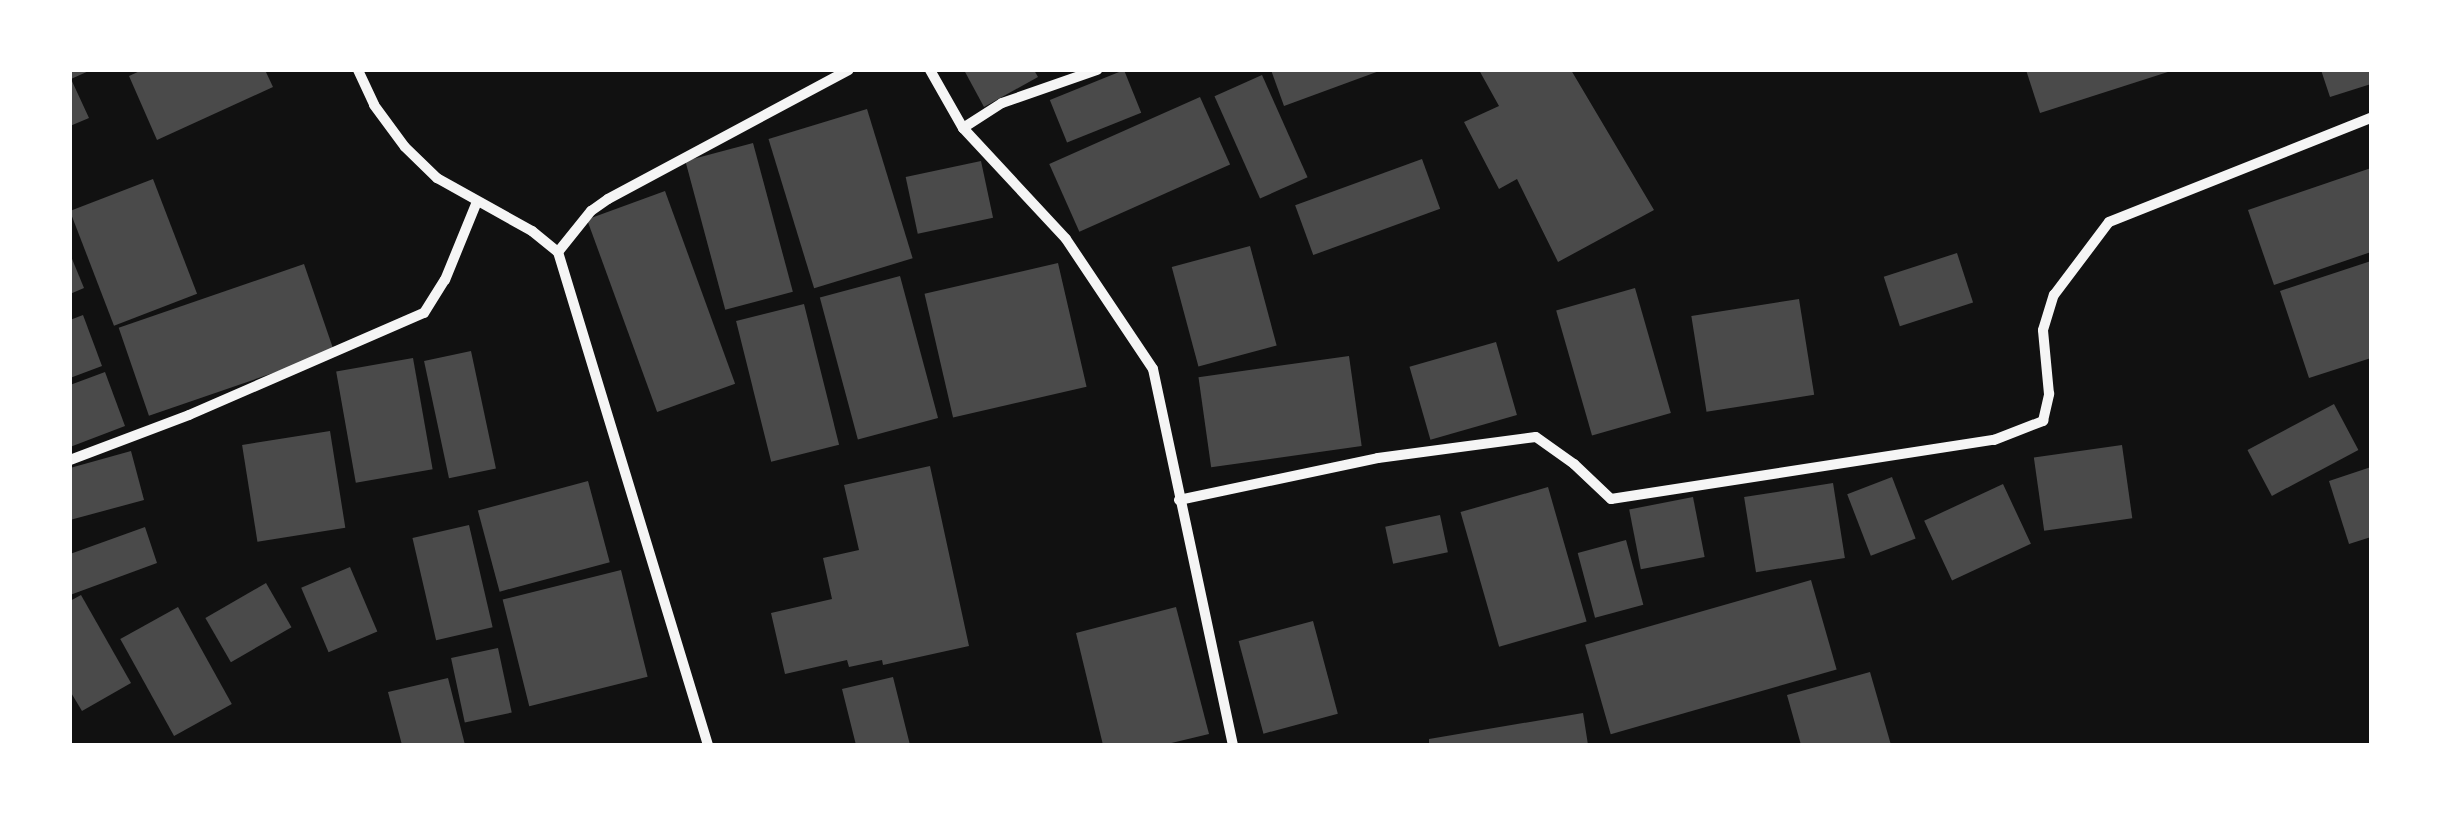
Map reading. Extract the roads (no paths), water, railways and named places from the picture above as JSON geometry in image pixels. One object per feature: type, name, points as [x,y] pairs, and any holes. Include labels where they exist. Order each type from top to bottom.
[{"type":"street","points":[[358,70],[374,105],[404,147],[437,178],[476,204],[532,231],[558,252],[708,745]]},
{"type":"street","points":[[558,252],[590,211],[608,199],[849,70]]},
{"type":"street","points":[[930,70],[962,128],[1066,239],[1153,368],[1233,745]]},
{"type":"street","points":[[962,128],[1002,103],[1097,70]]},
{"type":"street","points":[[1178,500],[1378,458],[1536,437],[1574,464],[1610,499],[1994,440],[2043,421],[2050,394],[2043,330],[2054,295],[2108,222],[2371,118]]},
{"type":"street","points":[[70,460],[224,400],[424,313],[445,280],[476,204]]}]
